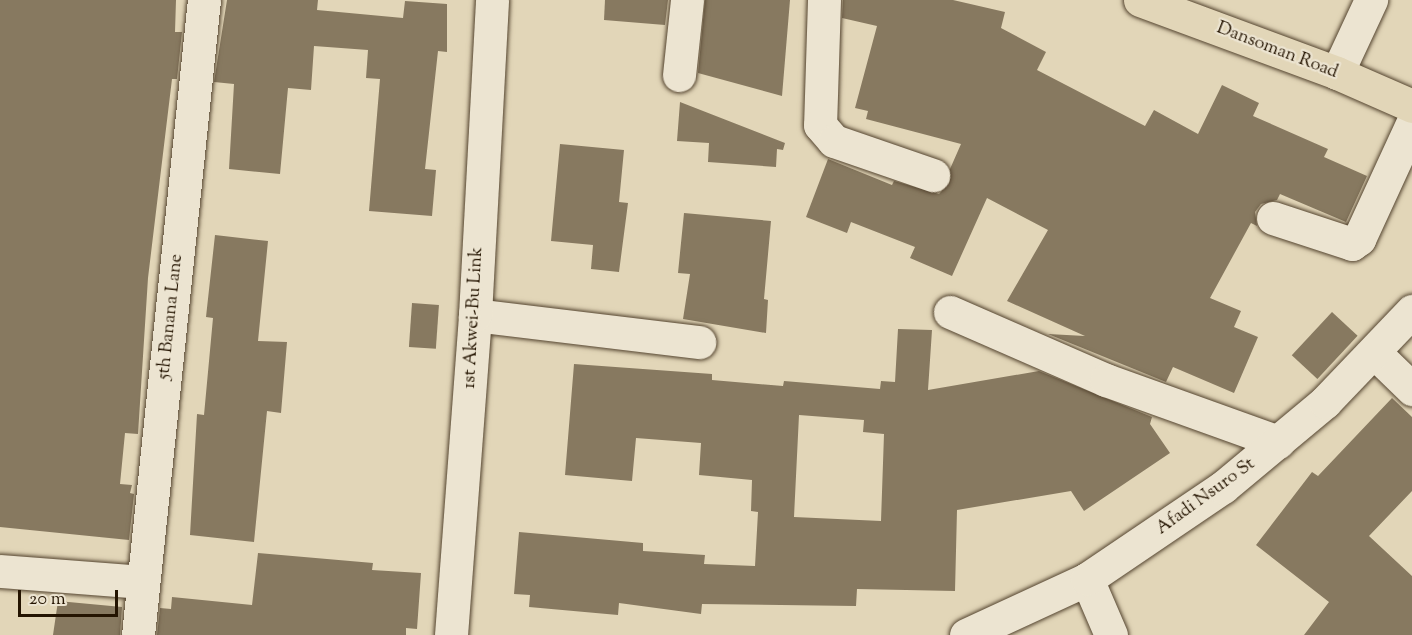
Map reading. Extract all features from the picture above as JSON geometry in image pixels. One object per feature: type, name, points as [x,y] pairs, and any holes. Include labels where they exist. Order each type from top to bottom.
[{"type":"main road","name":"Dansoman Road","points":[[1140,0],[1337,73],[1412,106]]},
{"type":"street","name":"5th Banana Lane","points":[[138,635],[204,0]]},
{"type":"street","name":"1st Akwei-Bu Link","points":[[451,635],[476,315],[492,0]]},
{"type":"street","points":[[679,75],[687,0]]},
{"type":"street","points":[[824,0],[819,124],[834,141],[933,175]]},
{"type":"street","points":[[1337,73],[1371,0]]},
{"type":"street","points":[[1273,218],[1352,244],[1359,239],[1412,124]]},
{"type":"street","name":"Afadi Nsuro St","points":[[966,635],[1087,579],[1223,487],[1278,442],[1375,352],[1412,311]]},
{"type":"street","points":[[950,312],[1106,380],[1278,442]]},
{"type":"street","points":[[476,315],[699,342]]},
{"type":"street","points":[[1375,352],[1412,389]]},
{"type":"street","points":[[0,571],[142,582]]},
{"type":"street","points":[[1087,579],[1111,635]]},
{"type":"building","points":[[0,0],[176,0],[175,32],[182,32],[177,79],[172,79],[148,278],[138,434],[125,433],[120,484],[132,485],[130,493],[134,494],[129,540],[0,527]]},
{"type":"building","points":[[227,0],[318,0],[317,10],[403,18],[405,1],[447,4],[447,52],[438,51],[425,169],[436,170],[432,216],[369,211],[380,79],[366,78],[368,50],[314,46],[311,90],[288,88],[280,174],[229,169],[234,84],[214,82]]},
{"type":"building","points":[[605,0],[668,0],[665,25],[604,20]]},
{"type":"building","points":[[705,0],[790,0],[782,96],[698,73]]},
{"type":"building","points":[[843,0],[953,0],[1005,12],[1001,28],[1046,52],[1037,70],[1145,126],[1154,110],[1198,134],[1222,85],[1259,103],[1253,116],[1328,149],[1324,157],[1367,176],[1346,222],[1280,194],[1277,200],[1261,204],[1255,212],[1257,226],[1251,223],[1210,298],[1241,311],[1234,327],[1258,337],[1234,393],[1173,367],[1166,382],[1048,334],[1085,336],[1007,301],[1048,230],[987,198],[952,276],[910,258],[915,247],[851,222],[847,233],[806,217],[828,159],[892,185],[894,181],[939,194],[950,182],[950,169],[961,144],[866,119],[868,111],[855,108],[877,26],[842,18]]},
{"type":"building","points":[[680,102],[785,143],[783,150],[777,149],[776,167],[708,162],[709,143],[677,141]]},
{"type":"building","points":[[560,144],[624,150],[619,202],[628,203],[619,272],[591,269],[593,245],[551,241]]},
{"type":"building","points":[[684,213],[771,221],[764,299],[768,300],[766,333],[683,319],[690,274],[678,273]]},
{"type":"building","points":[[215,235],[268,241],[258,341],[287,342],[281,413],[267,411],[254,542],[190,535],[197,414],[204,415],[213,318],[206,317]]},
{"type":"building","points":[[412,303],[439,305],[436,349],[409,347]]},
{"type":"building","points":[[1332,312],[1358,336],[1317,379],[1292,355]]},
{"type":"building","points":[[898,329],[932,330],[928,390],[1039,371],[1152,417],[1150,424],[1170,453],[1084,511],[1071,491],[957,510],[955,591],[857,589],[856,606],[702,604],[701,614],[619,603],[618,615],[529,607],[530,595],[514,594],[519,532],[643,543],[643,551],[705,555],[704,564],[755,566],[758,512],[751,511],[752,480],[699,475],[701,443],[636,438],[632,481],[565,475],[574,364],[712,374],[712,380],[783,386],[784,381],[880,389],[881,381],[895,382]],"holes":[[[799,415],[864,420],[863,432],[884,434],[881,521],[794,517]]]},
{"type":"building","points":[[1392,398],[1412,417],[1412,491],[1369,536],[1412,576],[1412,635],[1304,635],[1329,602],[1256,545],[1312,472],[1318,476]]},
{"type":"building","points":[[258,553],[373,563],[372,570],[421,573],[417,629],[406,628],[406,635],[157,635],[160,608],[171,609],[172,597],[252,605]]},
{"type":"building","points":[[58,601],[122,607],[120,635],[53,635]]}]
